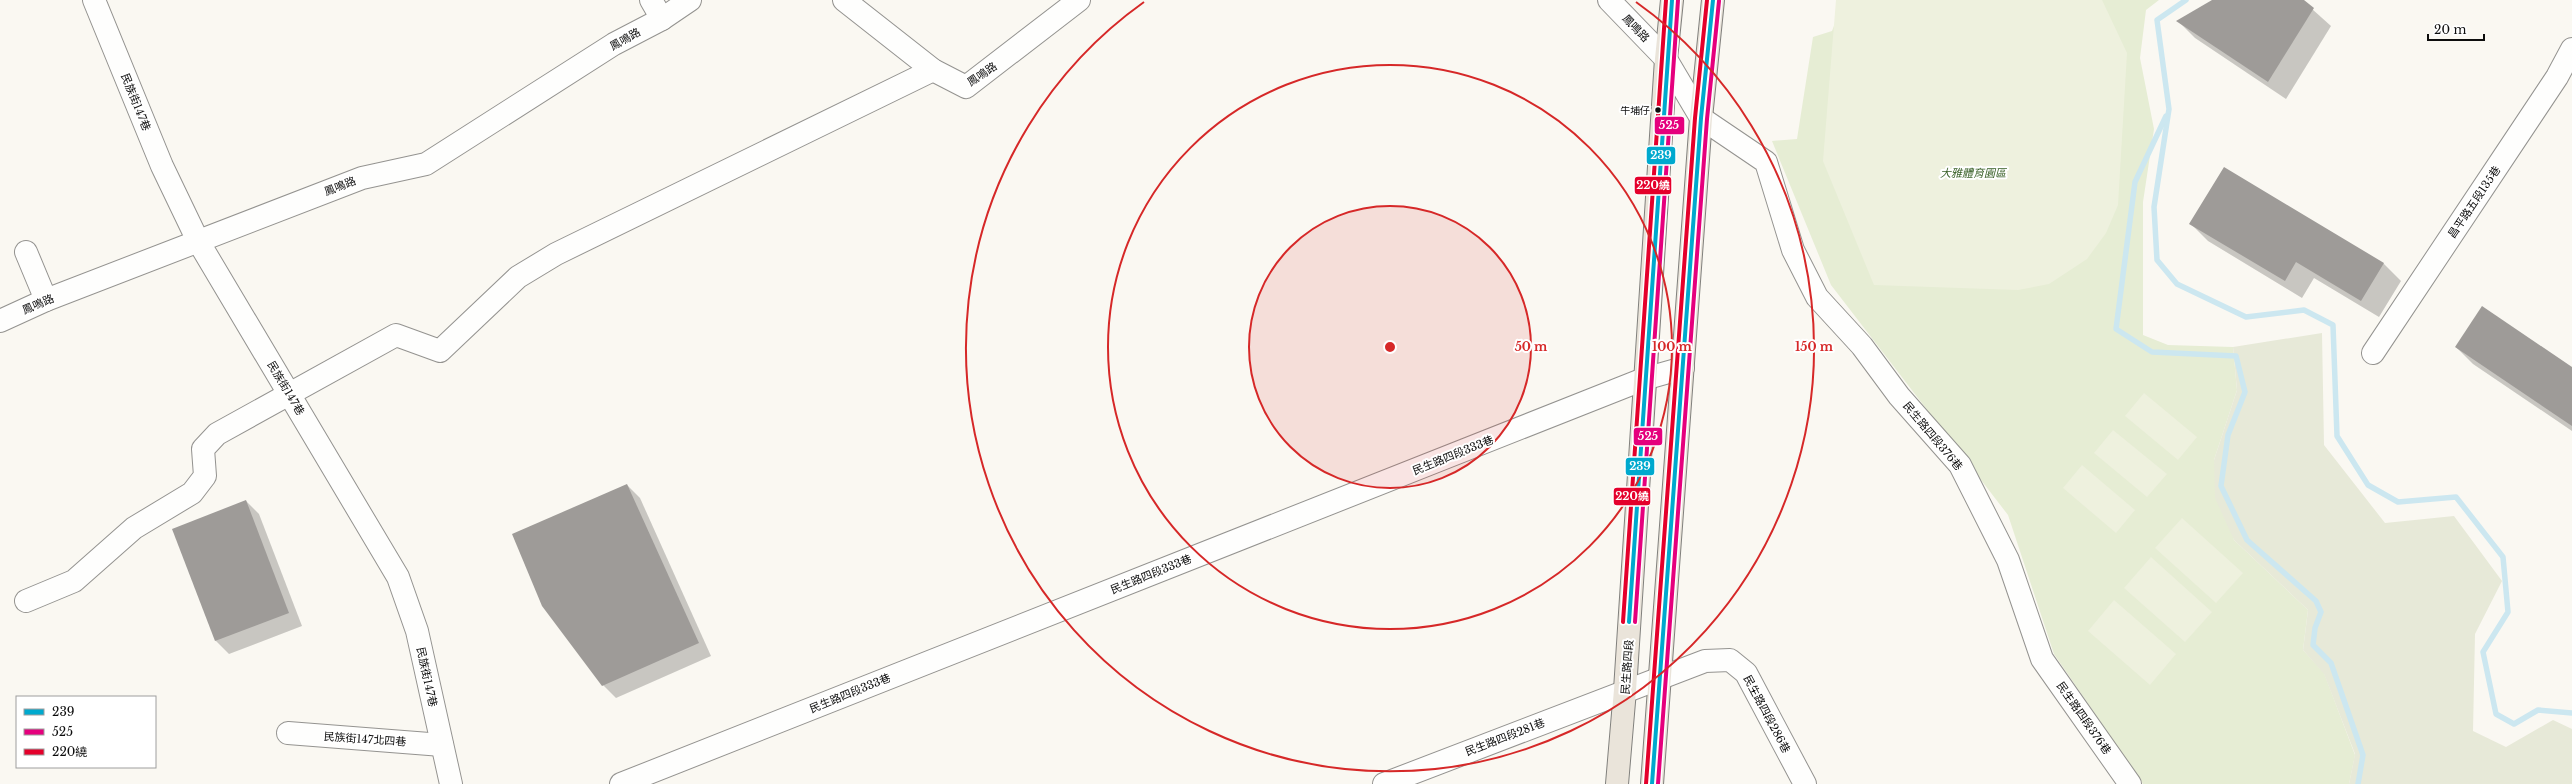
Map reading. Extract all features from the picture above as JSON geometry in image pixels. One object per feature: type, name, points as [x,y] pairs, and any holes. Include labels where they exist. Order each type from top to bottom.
[{"type":"main road","name":"民生路四段","points":[[1617,784],[1625,690],[1644,379],[1666,59],[1672,0]]},
{"type":"main road","points":[[1652,784],[1702,118],[1714,0]]},
{"type":"street","name":"民族街147巷","points":[[94,0],[162,166],[198,241],[398,577],[417,631],[451,784]]},
{"type":"street","points":[[651,0],[662,19]]},
{"type":"street","name":"鳳鳴路","points":[[0,321],[46,300],[362,178],[426,164],[614,44],[662,19],[690,0]]},
{"type":"street","name":"鳳鳴路","points":[[844,0],[933,70],[966,87],[1079,0]]},
{"type":"street","name":"鳳鳴路","points":[[1609,0],[1666,59],[1702,118]]},
{"type":"street","name":"昌平路五段135巷","points":[[2373,353],[2557,77],[2572,49]]},
{"type":"street","points":[[26,601],[74,580],[134,528],[192,493],[205,476],[203,449],[218,434],[396,335],[440,351],[518,277],[556,254],[933,70]]},
{"type":"street","name":"民生路四段376巷","points":[[1702,118],[1766,162],[1793,250],[1817,297],[1862,346],[1899,396],[1960,465],[2008,560],[2042,659],[2130,784]]},
{"type":"street","points":[[26,252],[46,300]]},
{"type":"street","name":"民生路四段333巷","points":[[621,784],[1644,379],[1683,368]]},
{"type":"street","name":"民生路四段286巷","points":[[1625,690],[1660,679],[1706,660],[1730,660],[1746,672],[1806,784]]},
{"type":"street","name":"民生路四段281巷","points":[[1384,784],[1625,690]]},
{"type":"street","name":"民族街147北四巷","points":[[288,733],[442,745]]},
{"type":"green space","points":[[1836,0],[2102,0],[2127,53],[2118,205],[2106,233],[2087,259],[2049,284],[2018,290],[1874,285],[1823,161]]},
{"type":"green space","name":"大雅體育園區","points":[[1844,0],[2159,0],[2146,10],[2140,58],[2154,129],[2143,202],[2143,335],[2168,345],[2233,347],[2237,390],[2214,460],[2234,540],[2308,610],[2303,650],[2324,673],[2355,755],[2349,784],[2143,784],[2054,654],[2008,515],[1831,285],[1772,141],[1797,139],[1813,37],[1832,31]]},
{"type":"green space","points":[[2322,333],[2324,445],[2385,523],[2454,516],[2502,581],[2475,634],[2473,731],[2506,747],[2553,720],[2572,729],[2572,784],[2349,784],[2355,754],[2324,674],[2303,650],[2308,610],[2234,540],[2215,498],[2214,460],[2237,390],[2233,347]]},
{"type":"green space","points":[[2144,393],[2197,437],[2178,460],[2125,416]]},
{"type":"green space","points":[[2113,430],[2167,474],[2147,497],[2094,453]]},
{"type":"green space","points":[[2082,465],[2135,510],[2116,533],[2063,488]]},
{"type":"green space","points":[[2182,518],[2243,573],[2216,603],[2155,548]]},
{"type":"green space","points":[[2151,557],[2212,612],[2185,642],[2124,588]]},
{"type":"green space","points":[[2114,600],[2176,654],[2150,685],[2088,631]]},
{"type":"building","points":[[2212,0],[2304,0],[2314,8],[2268,82],[2176,21]]},
{"type":"building","points":[[2224,167],[2384,263],[2361,301],[2296,262],[2285,281],[2189,224]]},
{"type":"building","points":[[2482,306],[2572,367],[2572,426],[2455,347]]},
{"type":"building","points":[[627,484],[699,643],[602,686],[542,606],[512,534]]},
{"type":"building","points":[[246,500],[289,613],[215,641],[172,529]]},
{"type":"waterway","points":[[2186,0],[2157,20],[2169,109],[2154,207],[2157,260],[2177,284],[2246,317],[2304,310],[2333,325],[2337,436],[2368,485],[2398,502],[2456,497],[2503,557],[2508,612],[2483,652],[2496,714],[2514,724],[2538,710],[2572,713]]},
{"type":"waterway","points":[[2166,116],[2135,182],[2116,329],[2152,352],[2236,356],[2245,392],[2228,435],[2221,486],[2247,540],[2316,601],[2321,612],[2315,628],[2313,645],[2331,663],[2363,755],[2358,784]]},
{"type":"transit line","name":"220繞","points":[[1623,622],[1666,0]]},
{"type":"transit line","name":"239","points":[[1629,622],[1672,0]]},
{"type":"transit line","name":"525","points":[[1635,622],[1678,0]]},
{"type":"transit line","name":"220繞","points":[[1646,784],[1695,118],[1707,0]]},
{"type":"transit line","name":"239","points":[[1652,784],[1701,118],[1713,0]]},
{"type":"transit line","name":"525","points":[[1658,784],[1707,119],[1719,1]]},
{"type":"place","name":"牛埔仔","points":[[1658,110]]}]
